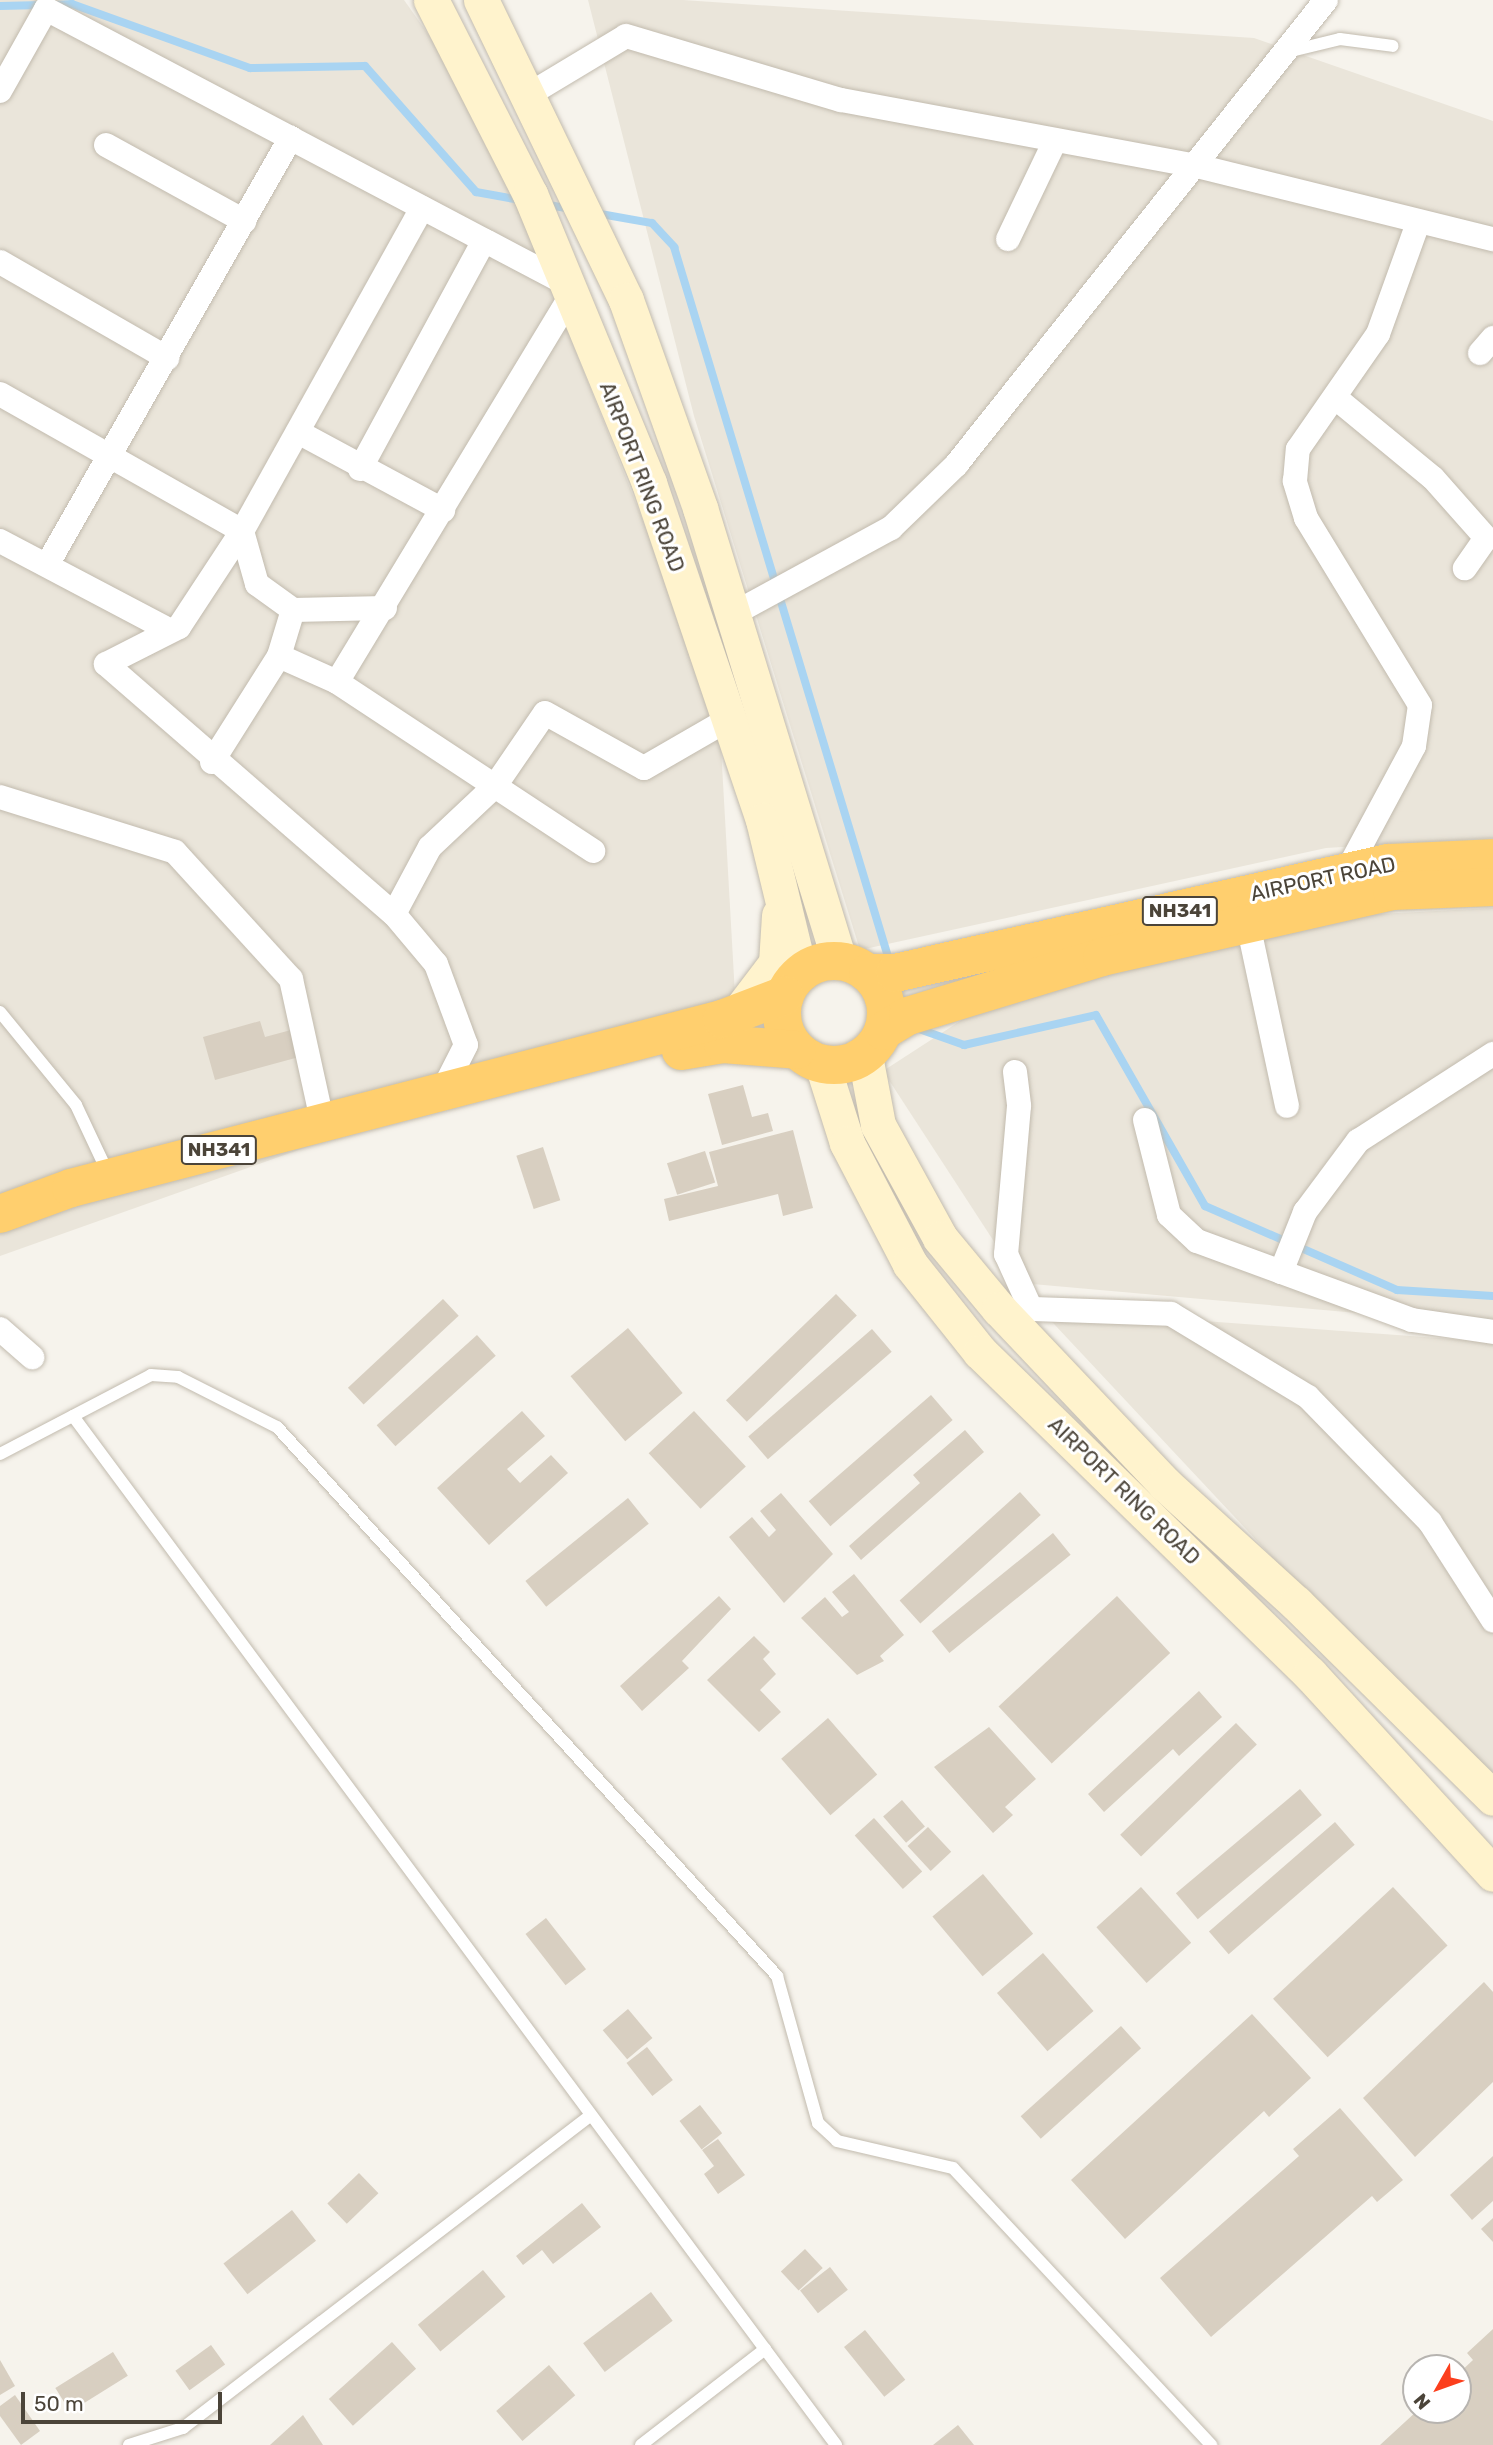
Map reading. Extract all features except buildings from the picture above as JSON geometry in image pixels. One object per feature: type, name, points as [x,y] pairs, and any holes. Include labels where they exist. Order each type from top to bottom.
[{"type":"highway","name":"AIRPORT ROAD","points":[[853,967],[895,973],[1388,863],[1493,858]]},
{"type":"highway","name":"AIRPORT ROAD","points":[[874,1043],[908,1016],[1102,957],[1392,891],[1493,887]]},
{"type":"highway","name":"NH341","points":[[0,1214],[110,1178],[441,1094],[730,1028],[792,984],[853,967]]},
{"type":"highway","points":[[853,967],[885,999],[874,1043]]},
{"type":"highway","points":[[792,984],[783,1024],[809,1057]]},
{"type":"highway","name":"NH341","points":[[730,1028],[809,1057],[874,1043]]},
{"type":"main road","name":"AIRPORT RING ROAD","points":[[431,0],[530,194],[649,483],[776,867],[792,984]]},
{"type":"main road","name":"AIRPORT RING ROAD","points":[[481,0],[631,313],[853,967]]},
{"type":"main road","points":[[776,867],[776,963],[730,1028],[803,1076],[847,1143]]},
{"type":"main road","name":"AIRPORT RING ROAD","points":[[874,1043],[878,1125],[940,1238],[999,1309],[1165,1484],[1296,1602],[1493,1798]]},
{"type":"main road","name":"AIRPORT RING ROAD","points":[[809,1057],[847,1143],[910,1264],[980,1352],[1310,1674],[1493,1874]]},
{"type":"street","points":[[733,614],[798,583],[891,528],[956,465],[1326,0]]},
{"type":"street","points":[[0,92],[46,9],[484,241],[569,290],[443,510],[337,682]]},
{"type":"street","points":[[528,95],[626,36],[841,100],[1193,165],[1418,223],[1493,239]]},
{"type":"street","points":[[47,565],[291,138]]},
{"type":"street","points":[[1008,239],[1055,141]]},
{"type":"street","points":[[106,145],[244,221]]},
{"type":"street","points":[[422,208],[242,531],[179,627],[167,629],[106,664],[212,762],[394,914],[436,964],[466,1045],[441,1094]]},
{"type":"street","points":[[1346,873],[1421,724],[1414,689],[1334,573],[1294,481],[1298,449],[1313,421],[1337,399],[1395,301],[1418,223]]},
{"type":"street","points":[[360,469],[484,241]]},
{"type":"street","points":[[0,262],[167,358]]},
{"type":"street","points":[[0,394],[242,531],[257,584],[293,610],[385,608]]},
{"type":"street","points":[[1337,399],[1433,478],[1490,540],[1465,568]]},
{"type":"street","points":[[298,432],[360,469],[443,510]]},
{"type":"street","points":[[0,541],[167,629]]},
{"type":"street","points":[[212,762],[279,656],[293,610]]},
{"type":"street","points":[[279,656],[337,682],[593,851]]},
{"type":"street","points":[[394,914],[430,847],[495,786],[545,713],[644,768],[729,719]]},
{"type":"street","points":[[0,797],[175,852],[291,979],[323,1124]]},
{"type":"street","points":[[1248,924],[1287,1106]]},
{"type":"street","points":[[1289,1252],[1321,1185],[1358,1141],[1493,1054]]},
{"type":"street","points":[[1015,1072],[1019,1106],[1006,1254],[1031,1309],[1171,1314],[1308,1397],[1430,1522],[1493,1620]]},
{"type":"street","points":[[1145,1120],[1169,1215],[1179,1229],[1289,1252],[1412,1320],[1493,1332]]},
{"type":"street","points":[[0,1329],[32,1357]]},
{"type":"lane","points":[[1283,54],[1340,39],[1393,46]]},
{"type":"lane","points":[[0,1012],[76,1105],[110,1178]]},
{"type":"lane","points":[[0,1454],[151,1375],[178,1377],[277,1427],[777,1976],[818,2123],[837,2141],[953,2168],[1211,2445]]},
{"type":"lane","points":[[73,1416],[836,2445]]},
{"type":"lane","points":[[129,2445],[183,2428],[591,2115]]},
{"type":"lane","points":[[641,2445],[765,2349]]},
{"type":"shaded area","points":[[0,0],[404,0],[477,103],[719,712],[735,995],[0,1256]]},
{"type":"shaded area","points":[[588,0],[683,0],[1254,38],[1493,121],[1493,838],[1326,848],[860,950],[694,416]]},
{"type":"shaded area","points":[[1493,908],[1493,1325],[1021,1283],[883,1071],[974,1012],[1247,921]]},
{"type":"shaded area","points":[[1040,1309],[1493,1342],[1493,1793]]},
{"type":"waterway","points":[[55,5],[72,4],[250,68],[365,66],[476,192],[520,200]]},
{"type":"waterway","points":[[0,6],[43,5]]},
{"type":"waterway","points":[[543,204],[572,209]]},
{"type":"waterway","points":[[595,213],[652,223],[674,247],[889,960]]},
{"type":"waterway","points":[[919,1029],[964,1045],[1096,1015],[1205,1206],[1397,1290],[1493,1296]]}]
